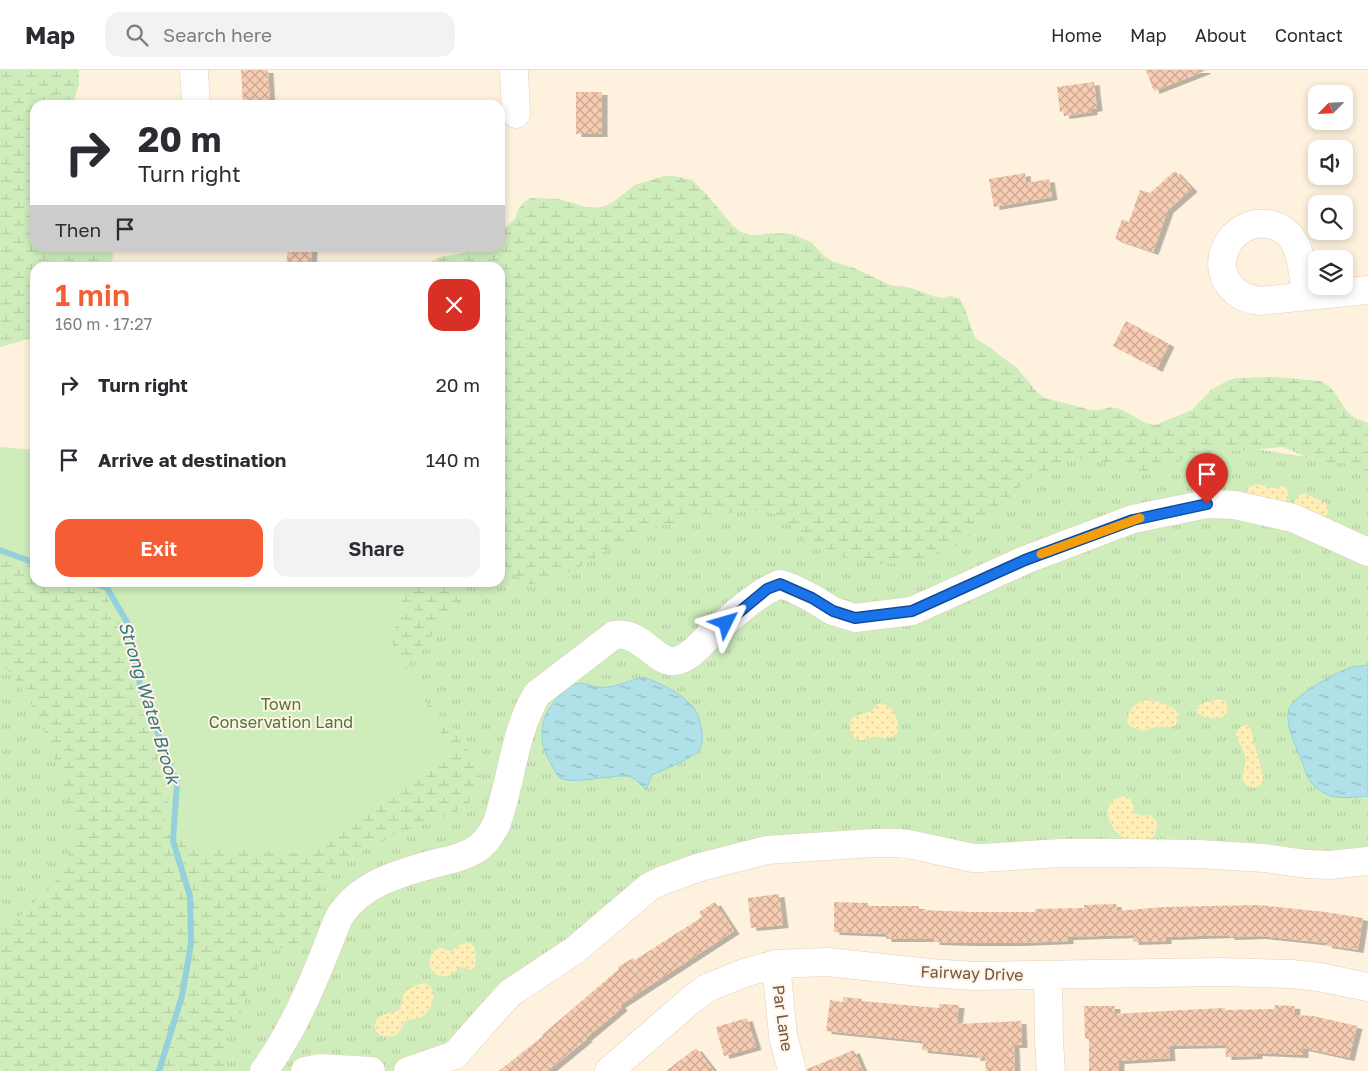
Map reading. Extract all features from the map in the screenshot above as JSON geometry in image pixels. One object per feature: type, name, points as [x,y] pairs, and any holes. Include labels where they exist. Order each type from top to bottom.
[{"type":"street","points":[[194,70],[196,100]]},
{"type":"street","points":[[514,70],[516,114]]},
{"type":"street","points":[[1306,296],[1368,290]]},
{"type":"street","points":[[264,1071],[289,1033],[318,970],[338,919],[348,904],[375,885],[397,874],[456,858],[480,847],[496,825],[521,731],[537,694],[614,635],[621,634],[633,637],[663,658],[671,661],[678,660],[692,652],[767,589],[780,584],[812,598],[833,611],[855,618],[912,611],[1025,560],[1133,520],[1207,504],[1235,505],[1293,518],[1368,552]]},
{"type":"street","points":[[408,1071],[455,1055],[510,993],[575,950],[648,888],[661,880],[734,857],[767,850],[844,844],[898,843],[981,858],[1062,853],[1126,853],[1198,854],[1330,865],[1368,861]]},
{"type":"street","name":"Fairway Drive","points":[[609,1071],[707,988],[744,972],[776,964],[828,962],[975,976],[1210,972],[1292,974],[1319,976],[1368,987]]},
{"type":"street","name":"Par Lane","points":[[776,964],[783,1035],[792,1071]]},
{"type":"street","points":[[1048,975],[1051,1071]]},
{"type":"street","points":[[306,1071],[320,1068],[371,1071]]},
{"type":"green space","points":[[0,70],[79,70],[79,85],[74,100],[30,100],[30,252],[112,252],[113,257],[111,262],[30,262],[30,338],[0,347]]},
{"type":"green space","points":[[664,176],[692,180],[733,226],[741,232],[751,235],[791,234],[811,242],[825,257],[834,262],[854,268],[890,285],[911,288],[942,298],[951,296],[960,299],[975,338],[1017,368],[1044,398],[1091,410],[1111,407],[1120,409],[1146,423],[1155,425],[1192,410],[1211,390],[1236,378],[1276,377],[1320,381],[1329,386],[1353,417],[1368,423],[1368,475],[1347,463],[1322,463],[1282,447],[1238,451],[1219,448],[1189,457],[1159,470],[1139,472],[1128,470],[1119,465],[1079,459],[1030,478],[1013,492],[976,531],[954,547],[914,562],[872,563],[821,551],[774,514],[754,510],[701,517],[660,526],[621,543],[578,568],[540,583],[530,584],[513,573],[505,572],[505,262],[430,262],[440,257],[466,252],[505,252],[505,228],[515,219],[523,203],[531,198],[559,199],[596,208],[613,202],[635,185]]},
{"type":"green space","points":[[1094,423],[1368,467],[1368,868],[881,851],[768,857],[653,892],[494,1026],[433,1071],[0,1071],[0,555],[30,578],[30,587],[65,587],[392,642],[404,587],[505,587],[505,509]]},
{"type":"green space","points":[[0,447],[30,450],[30,565],[0,555]]},
{"type":"green space","points":[[0,478],[30,500],[30,587],[467,587],[449,617],[419,649],[403,678],[422,700],[439,711],[452,726],[480,768],[480,788],[468,804],[460,810],[379,841],[325,874],[321,883],[323,915],[313,940],[305,945],[275,950],[266,954],[260,962],[240,1016],[226,1044],[224,1071],[0,1071],[0,925],[11,922],[20,916],[60,875],[67,861],[72,843],[74,824],[55,760],[43,729],[19,684],[0,663]]},
{"type":"green space","name":"Town Conservation Land","points":[[90,587],[406,587],[392,642],[453,754],[304,854],[195,847],[164,833],[170,786],[135,693],[123,627],[103,591]]},
{"type":"sand","points":[[1256,484],[1272,488],[1284,486],[1288,491],[1288,498],[1281,503],[1266,498],[1247,496],[1248,487]]},
{"type":"sand","points":[[1304,493],[1326,503],[1328,511],[1324,518],[1292,506],[1297,496]]},
{"type":"sand","points":[[1219,699],[1225,701],[1227,705],[1228,711],[1223,717],[1207,718],[1198,713],[1196,709],[1201,704]]},
{"type":"sand","points":[[1145,700],[1154,701],[1173,708],[1179,714],[1176,725],[1143,731],[1131,727],[1127,722],[1130,711],[1134,705]]},
{"type":"sand","points":[[880,703],[885,704],[895,713],[898,722],[898,732],[889,738],[856,739],[850,729],[851,720],[856,716],[872,711]]},
{"type":"sand","points":[[1247,724],[1250,727],[1263,775],[1263,783],[1257,788],[1249,787],[1243,780],[1245,756],[1236,733],[1240,727]]},
{"type":"sand","points":[[1124,796],[1132,802],[1136,814],[1151,816],[1157,822],[1154,836],[1145,840],[1128,839],[1122,837],[1113,828],[1108,817],[1109,805],[1114,799]]},
{"type":"sand","points":[[462,943],[470,943],[474,946],[475,967],[471,970],[459,967],[448,976],[435,974],[430,965],[431,955],[434,951],[443,948],[451,951]]},
{"type":"sand","points":[[425,983],[430,986],[434,994],[432,1004],[426,1014],[420,1018],[406,1021],[396,1035],[388,1037],[380,1035],[375,1029],[376,1021],[379,1017],[400,1009],[403,996],[407,991],[415,985]]},
{"type":"water","points":[[1368,665],[1368,796],[1347,798],[1331,796],[1312,784],[1308,777],[1294,743],[1288,722],[1289,709],[1299,697],[1327,678],[1353,667]]},
{"type":"water","points":[[643,677],[673,691],[693,707],[697,713],[702,733],[702,742],[699,750],[684,761],[652,775],[646,790],[631,777],[615,776],[573,781],[559,777],[543,746],[542,736],[546,715],[558,697],[575,684],[607,687]]},
{"type":"building","points":[[241,70],[268,70],[270,100],[243,100]]},
{"type":"building","points":[[1146,70],[1205,70],[1205,71],[1154,91]]},
{"type":"building","points":[[1094,82],[1097,108],[1092,109],[1092,112],[1064,116],[1063,111],[1060,112],[1057,87]]},
{"type":"building","points":[[576,92],[602,92],[602,134],[576,134]]},
{"type":"building","points":[[1175,171],[1192,189],[1168,210],[1153,252],[1115,239],[1122,219],[1129,222],[1140,190],[1150,193]]},
{"type":"building","points":[[1025,173],[1026,183],[1049,179],[1052,197],[994,207],[989,179]]},
{"type":"building","points":[[288,252],[312,252],[311,262],[287,262]]},
{"type":"building","points":[[1126,321],[1169,344],[1157,369],[1113,346]]},
{"type":"building","points":[[779,894],[783,925],[751,928],[748,898]]},
{"type":"building","points":[[715,902],[734,931],[620,1005],[622,1008],[548,1071],[499,1071],[543,1036],[619,969],[618,967],[633,958],[635,960],[702,917],[699,912]]},
{"type":"building","points":[[834,902],[868,903],[868,906],[919,906],[919,910],[973,912],[1035,912],[1035,909],[1084,908],[1084,905],[1116,904],[1117,911],[1164,907],[1258,905],[1363,918],[1358,950],[1326,945],[1326,943],[1260,936],[1229,937],[1229,935],[1166,937],[1166,941],[1133,942],[1133,935],[1068,937],[1068,941],[1017,943],[934,942],[934,939],[886,939],[886,934],[834,932]]},
{"type":"building","points":[[843,997],[862,999],[861,1001],[939,1008],[939,1004],[959,1005],[957,1024],[1021,1021],[1022,1045],[1014,1045],[1015,1071],[986,1071],[985,1057],[975,1058],[975,1055],[922,1050],[923,1041],[826,1031],[830,1000],[843,1002]]},
{"type":"building","points":[[1275,1005],[1295,1006],[1294,1015],[1313,1016],[1357,1026],[1349,1058],[1303,1048],[1303,1055],[1257,1053],[1257,1056],[1226,1057],[1225,1045],[1169,1046],[1170,1058],[1119,1061],[1119,1071],[1089,1071],[1089,1039],[1085,1039],[1084,1006],[1115,1006],[1115,1014],[1225,1008],[1225,1010],[1274,1009]]},
{"type":"building","points":[[747,1018],[756,1047],[724,1056],[716,1027]]},
{"type":"building","points":[[696,1048],[714,1071],[666,1071]]},
{"type":"building","points":[[854,1050],[863,1071],[807,1071],[807,1069]]},
{"type":"waterway","name":"Strong Water Brook","points":[[0,550],[30,561]]},
{"type":"waterway","name":"Strong Water Brook","points":[[104,587],[107,588],[128,624],[141,690],[177,783],[173,841],[190,896],[191,944],[182,996],[159,1071]]},
{"type":"slow traffic","points":[[1041,554],[1140,518]]},
{"type":"route","points":[[726,623],[767,589],[780,584],[812,598],[833,611],[855,618],[912,611],[1025,560],[1133,520],[1207,504]]}]
